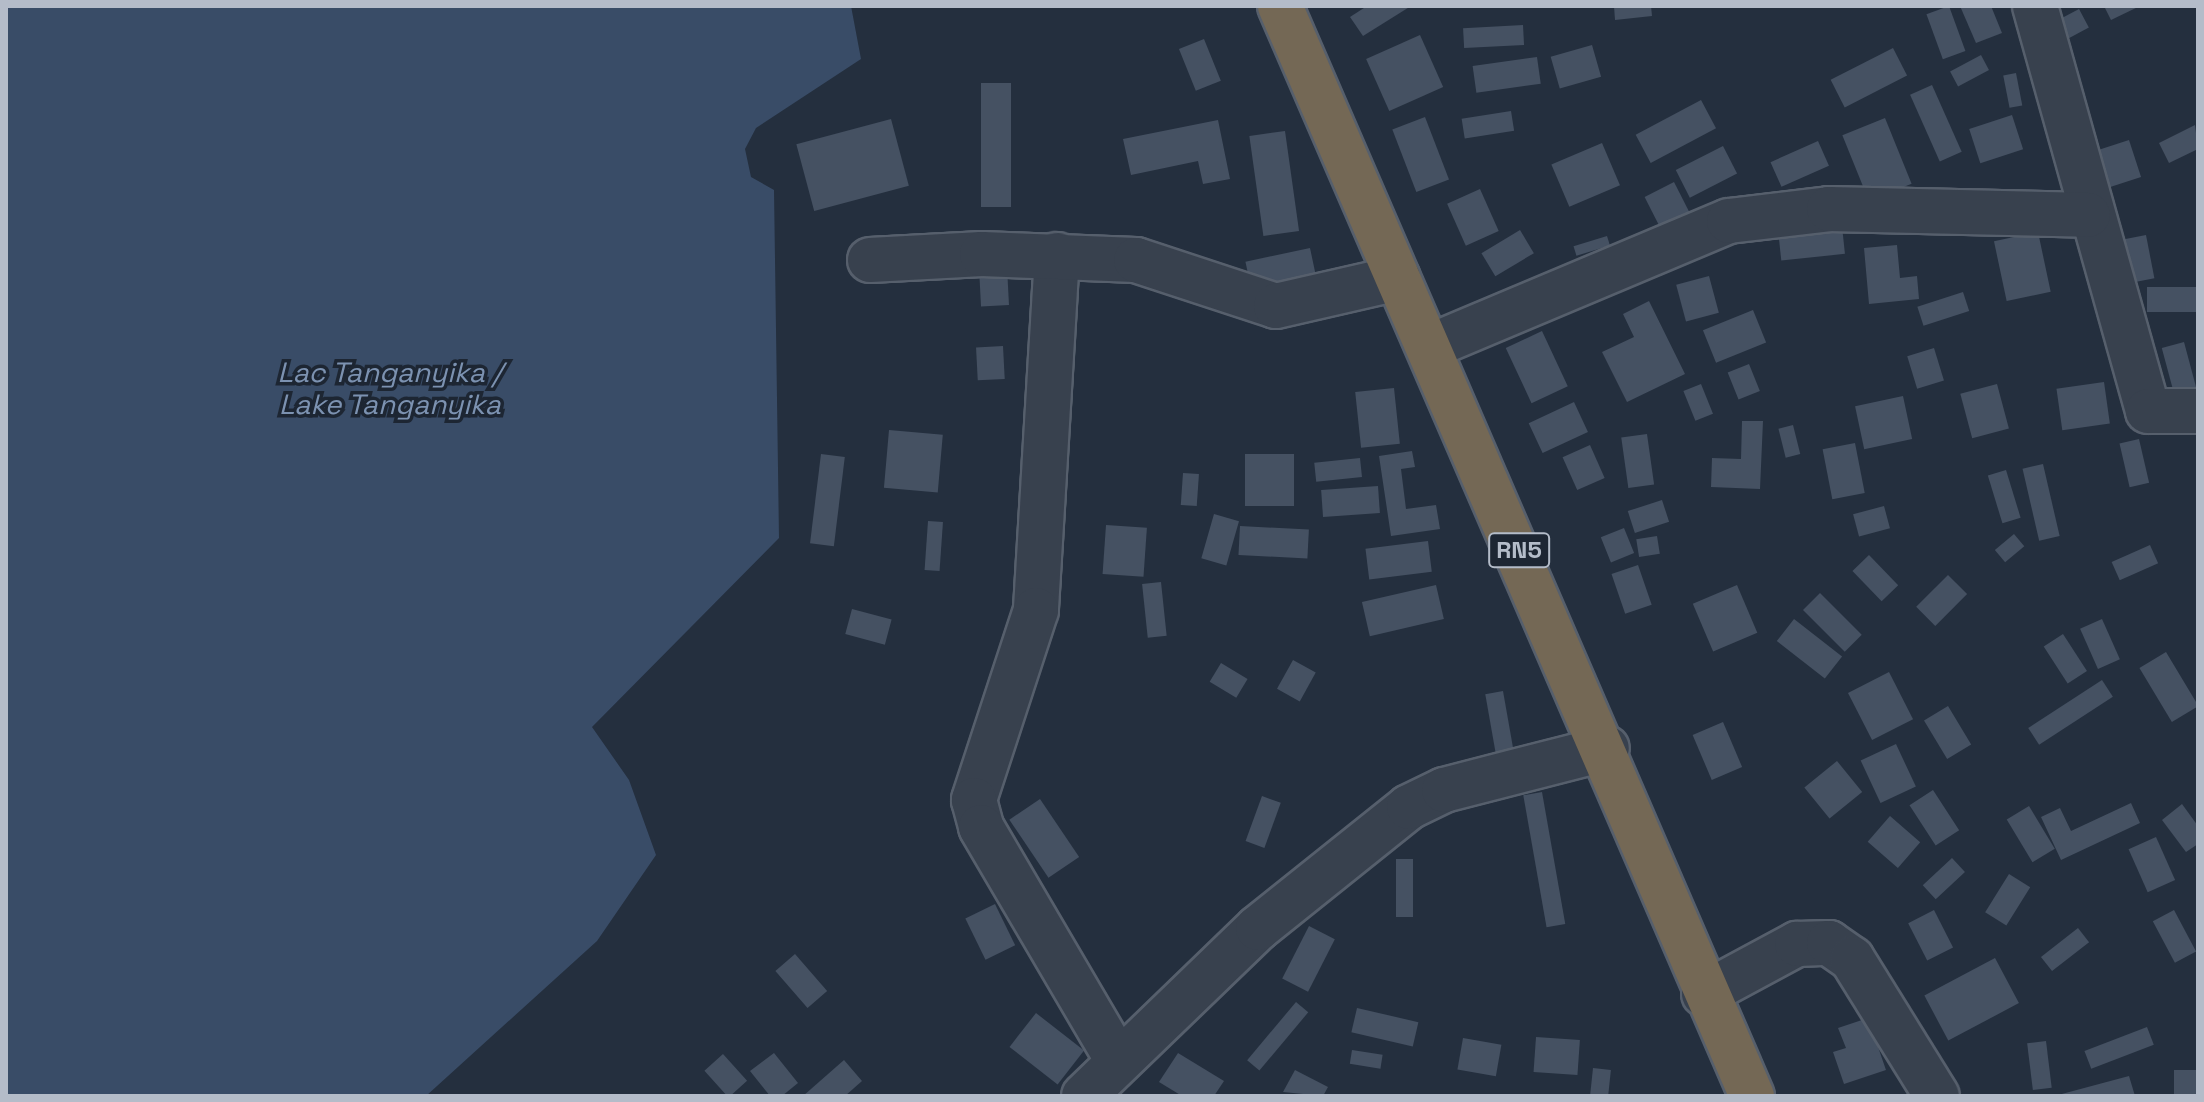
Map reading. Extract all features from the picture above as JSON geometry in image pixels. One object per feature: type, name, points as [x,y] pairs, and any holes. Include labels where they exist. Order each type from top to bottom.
[{"type":"highway","name":"RN5","points":[[1280,6],[1607,748],[1704,994],[1752,1096]]},
{"type":"street","points":[[2035,6],[2088,215],[2148,411],[2198,411]]},
{"type":"street","points":[[1429,347],[1729,221],[1829,209],[2088,215]]},
{"type":"street","points":[[870,260],[1057,255],[1191,273],[1276,306],[1398,278]]},
{"type":"street","points":[[1057,255],[1036,610],[974,800],[981,827],[1117,1059]]},
{"type":"street","points":[[1084,1096],[1117,1059],[1325,868],[1409,807],[1444,790],[1607,748]]},
{"type":"street","points":[[1704,994],[1797,944],[1829,943],[1852,959],[1937,1096]]},
{"type":"water","name":"Lac Tanganyika / Lake Tanganyika","points":[[6,6],[851,6],[861,59],[756,128],[745,149],[751,177],[774,190],[779,538],[592,727],[629,780],[656,855],[597,941],[426,1096],[6,1096]]},
{"type":"building","points":[[1367,6],[1411,6],[1363,36],[1350,17]]},
{"type":"building","points":[[1614,6],[1651,6],[1652,16],[1615,20]]},
{"type":"building","points":[[1949,6],[1965,51],[1943,59],[1926,14]]},
{"type":"building","points":[[1960,6],[1991,6],[2002,33],[1976,43]]},
{"type":"building","points":[[2104,6],[2140,6],[2111,20]]},
{"type":"building","points":[[2079,9],[2089,28],[2056,45],[2046,26]]},
{"type":"building","points":[[1523,25],[1524,45],[1464,48],[1463,28]]},
{"type":"building","points":[[1420,35],[1443,87],[1389,111],[1366,59]]},
{"type":"building","points":[[1204,39],[1221,81],[1196,91],[1179,49]]},
{"type":"building","points":[[1592,45],[1601,77],[1560,89],[1551,57]]},
{"type":"building","points":[[1893,48],[1907,76],[1845,107],[1831,80]]},
{"type":"building","points":[[1981,55],[1989,70],[1958,86],[1950,71]]},
{"type":"building","points":[[1537,57],[1541,84],[1476,93],[1473,66]]},
{"type":"building","points":[[2016,73],[2022,105],[2010,108],[2003,75]]},
{"type":"building","points":[[981,83],[1011,83],[1011,207],[981,207]]},
{"type":"building","points":[[1932,85],[1962,152],[1940,161],[1910,95]]},
{"type":"building","points":[[1701,100],[1716,128],[1651,163],[1636,135]]},
{"type":"building","points":[[1511,111],[1514,131],[1465,139],[1462,119]]},
{"type":"building","points":[[2012,115],[2023,149],[1980,163],[1969,129]]},
{"type":"building","points":[[1425,117],[1449,180],[1416,192],[1392,130]]},
{"type":"building","points":[[1885,118],[1912,184],[1869,201],[1842,135]]},
{"type":"building","points":[[891,119],[909,186],[814,211],[796,144]]},
{"type":"building","points":[[1218,120],[1230,179],[1203,184],[1198,161],[1131,175],[1123,139]]},
{"type":"building","points":[[2195,125],[2198,149],[2169,163],[2159,143]]},
{"type":"building","points":[[1285,131],[1299,231],[1263,236],[1249,136]]},
{"type":"building","points":[[2129,140],[2141,177],[2109,188],[2097,151]]},
{"type":"building","points":[[1818,141],[1829,166],[1781,187],[1770,162]]},
{"type":"building","points":[[1602,143],[1620,185],[1569,207],[1551,164]]},
{"type":"building","points":[[1723,146],[1737,174],[1690,198],[1676,170]]},
{"type":"building","points":[[1674,182],[1694,221],[1665,236],[1645,197]]},
{"type":"building","points":[[1480,189],[1499,231],[1466,246],[1447,204]]},
{"type":"building","points":[[1842,226],[1845,254],[1781,261],[1778,233]]},
{"type":"building","points":[[1520,230],[1534,253],[1495,276],[1481,253]]},
{"type":"building","points":[[2038,232],[2051,292],[2007,301],[1994,241]]},
{"type":"building","points":[[2146,235],[2154,278],[2125,284],[2117,241]]},
{"type":"building","points":[[1607,236],[1610,246],[1576,256],[1574,246]]},
{"type":"building","points":[[1897,245],[1900,278],[1917,276],[1919,299],[1869,304],[1864,248]]},
{"type":"building","points":[[1310,248],[1317,281],[1253,295],[1245,262]]},
{"type":"building","points":[[1007,267],[1009,305],[981,306],[979,268]]},
{"type":"building","points":[[1709,276],[1719,313],[1686,322],[1676,285]]},
{"type":"building","points":[[2147,287],[2198,287],[2198,312],[2147,312]]},
{"type":"building","points":[[1963,292],[1969,311],[1924,326],[1917,307]]},
{"type":"building","points":[[1649,301],[1685,374],[1627,402],[1602,352],[1634,337],[1623,314]]},
{"type":"building","points":[[1753,310],[1766,342],[1716,363],[1703,330]]},
{"type":"building","points":[[1542,331],[1568,386],[1532,403],[1506,348]]},
{"type":"building","points":[[2184,342],[2198,394],[2176,400],[2162,348]]},
{"type":"building","points":[[1003,346],[1005,379],[978,380],[976,347]]},
{"type":"building","points":[[1934,348],[1944,381],[1917,389],[1907,356]]},
{"type":"building","points":[[1749,364],[1760,391],[1739,400],[1728,373]]},
{"type":"building","points":[[2104,382],[2110,424],[2062,430],[2056,389]]},
{"type":"building","points":[[1701,384],[1713,414],[1695,421],[1683,391]]},
{"type":"building","points":[[1997,384],[2009,428],[1972,438],[1960,394]]},
{"type":"building","points":[[1394,388],[1400,444],[1361,448],[1355,392]]},
{"type":"building","points":[[1903,396],[1912,439],[1864,449],[1855,406]]},
{"type":"building","points":[[1574,402],[1588,432],[1543,453],[1529,423]]},
{"type":"building","points":[[1742,421],[1763,421],[1760,489],[1711,487],[1712,458],[1741,459]]},
{"type":"building","points":[[1793,425],[1800,454],[1786,458],[1778,429]]},
{"type":"building","points":[[889,430],[943,435],[938,492],[884,488]]},
{"type":"building","points":[[1647,434],[1654,485],[1628,488],[1621,438]]},
{"type":"building","points":[[2139,439],[2149,483],[2130,487],[2120,443]]},
{"type":"building","points":[[1855,443],[1865,493],[1832,499],[1823,449]]},
{"type":"building","points":[[1590,445],[1605,478],[1577,490],[1563,457]]},
{"type":"building","points":[[1412,451],[1415,467],[1401,469],[1406,509],[1436,505],[1440,529],[1391,536],[1379,456]]},
{"type":"building","points":[[821,454],[845,457],[834,546],[810,543]]},
{"type":"building","points":[[1245,454],[1294,454],[1294,506],[1245,506]]},
{"type":"building","points":[[1360,458],[1362,477],[1316,482],[1314,463]]},
{"type":"building","points":[[2043,464],[2060,536],[2039,541],[2023,469]]},
{"type":"building","points":[[2006,470],[2021,518],[2002,523],[1988,476]]},
{"type":"building","points":[[1183,473],[1199,474],[1197,506],[1181,505]]},
{"type":"building","points":[[1378,486],[1380,513],[1323,517],[1321,490]]},
{"type":"building","points":[[1662,500],[1669,522],[1635,533],[1628,511]]},
{"type":"building","points":[[1884,506],[1890,528],[1859,536],[1853,514]]},
{"type":"building","points":[[1214,514],[1239,521],[1226,565],[1201,558]]},
{"type":"building","points":[[928,521],[943,522],[940,571],[925,570]]},
{"type":"building","points":[[1106,525],[1147,528],[1143,577],[1103,574]]},
{"type":"building","points":[[1240,526],[1309,530],[1307,559],[1238,555]]},
{"type":"building","points":[[1624,528],[1634,553],[1611,562],[1601,537]]},
{"type":"building","points":[[2014,534],[2024,546],[2005,562],[1995,550]]},
{"type":"building","points":[[1657,536],[1660,554],[1639,557],[1636,539]]},
{"type":"building","points":[[1428,541],[1432,572],[1369,579],[1365,549]]},
{"type":"building","points":[[2150,545],[2158,563],[2120,580],[2112,562]]},
{"type":"building","points":[[1869,555],[1898,585],[1882,601],[1852,571]]},
{"type":"building","points":[[1638,565],[1652,605],[1625,614],[1612,574]]},
{"type":"building","points":[[1948,575],[1967,594],[1935,626],[1916,607]]},
{"type":"building","points":[[1161,582],[1167,636],[1148,638],[1142,584]]},
{"type":"building","points":[[1436,585],[1444,619],[1370,636],[1362,602]]},
{"type":"building","points":[[1737,585],[1757,633],[1713,652],[1693,604]]},
{"type":"building","points":[[1820,593],[1862,635],[1845,652],[1803,610]]},
{"type":"building","points":[[852,609],[892,620],[885,645],[845,634]]},
{"type":"building","points":[[1794,619],[1842,657],[1825,679],[1777,641]]},
{"type":"building","points":[[2102,619],[2120,659],[2098,669],[2080,629]]},
{"type":"building","points":[[2063,634],[2087,671],[2068,683],[2044,647]]},
{"type":"building","points":[[2166,652],[2198,705],[2172,722],[2139,668]]},
{"type":"building","points":[[1293,660],[1316,673],[1300,701],[1277,689]]},
{"type":"building","points":[[1221,663],[1248,679],[1236,698],[1210,682]]},
{"type":"building","points":[[1889,672],[1913,719],[1872,740],[1848,693]]},
{"type":"building","points":[[2102,680],[2113,697],[2039,745],[2028,728]]},
{"type":"building","points":[[1503,691],[1514,752],[1496,755],[1485,694]]},
{"type":"building","points":[[1948,706],[1971,745],[1947,759],[1924,720]]},
{"type":"building","points":[[1723,722],[1742,767],[1712,780],[1693,735]]},
{"type":"building","points":[[1896,744],[1916,787],[1881,803],[1861,760]]},
{"type":"building","points":[[1837,761],[1862,792],[1830,819],[1804,787]]},
{"type":"building","points":[[1933,790],[1959,830],[1936,846],[1910,805]]},
{"type":"building","points":[[1542,792],[1565,924],[1547,927],[1523,795]]},
{"type":"building","points":[[1262,796],[1281,803],[1264,848],[1246,841]]},
{"type":"building","points":[[1040,799],[1079,857],[1048,878],[1009,820]]},
{"type":"building","points":[[2131,803],[2140,823],[2061,860],[2041,817],[2060,808],[2071,831]]},
{"type":"building","points":[[2182,804],[2198,826],[2198,844],[2186,852],[2162,820]]},
{"type":"building","points":[[2029,806],[2055,849],[2032,862],[2007,819]]},
{"type":"building","points":[[1890,816],[1920,842],[1898,868],[1868,842]]},
{"type":"building","points":[[2156,837],[2175,880],[2148,892],[2129,849]]},
{"type":"building","points":[[1952,858],[1965,872],[1936,899],[1923,885]]},
{"type":"building","points":[[1396,859],[1413,859],[1413,917],[1396,917]]},
{"type":"building","points":[[2009,874],[2030,887],[2006,925],[1985,912]]},
{"type":"building","points":[[995,904],[1015,945],[986,960],[965,918]]},
{"type":"building","points":[[1934,910],[1953,947],[1927,961],[1908,923]]},
{"type":"building","points":[[2174,910],[2196,951],[2175,963],[2153,921]]},
{"type":"building","points":[[1309,926],[1335,939],[1308,992],[1282,979]]},
{"type":"building","points":[[2078,928],[2089,942],[2052,971],[2041,957]]},
{"type":"building","points":[[795,954],[827,991],[808,1008],[775,971]]},
{"type":"building","points":[[1995,958],[2019,1003],[1948,1041],[1924,996]]},
{"type":"building","points":[[1296,1002],[1308,1012],[1259,1071],[1247,1060]]},
{"type":"building","points":[[1357,1008],[1418,1022],[1413,1047],[1351,1032]]},
{"type":"building","points":[[1036,1013],[1084,1051],[1058,1084],[1010,1047]]},
{"type":"building","points":[[1868,1018],[1886,1070],[1844,1084],[1833,1052],[1846,1048],[1838,1028]]},
{"type":"building","points":[[2147,1027],[2154,1045],[2091,1069],[2084,1051]]},
{"type":"building","points":[[1536,1037],[1580,1040],[1577,1075],[1534,1072]]},
{"type":"building","points":[[1463,1038],[1501,1045],[1496,1076],[1457,1070]]},
{"type":"building","points":[[2046,1041],[2052,1088],[2033,1090],[2027,1043]]},
{"type":"building","points":[[1352,1050],[1383,1055],[1380,1069],[1350,1064]]},
{"type":"building","points":[[774,1053],[798,1083],[782,1096],[770,1096],[750,1071]]},
{"type":"building","points":[[1178,1053],[1224,1081],[1214,1096],[1182,1096],[1159,1082]]},
{"type":"building","points":[[723,1054],[747,1081],[727,1096],[704,1071]]},
{"type":"building","points":[[844,1060],[862,1081],[845,1096],[803,1096]]},
{"type":"building","points":[[1593,1068],[1611,1070],[1608,1096],[1590,1096]]},
{"type":"building","points":[[1295,1070],[1328,1087],[1323,1096],[1283,1092]]},
{"type":"building","points":[[2174,1070],[2198,1070],[2198,1095],[2174,1095]]},
{"type":"building","points":[[2129,1076],[2135,1096],[2058,1095]]}]
